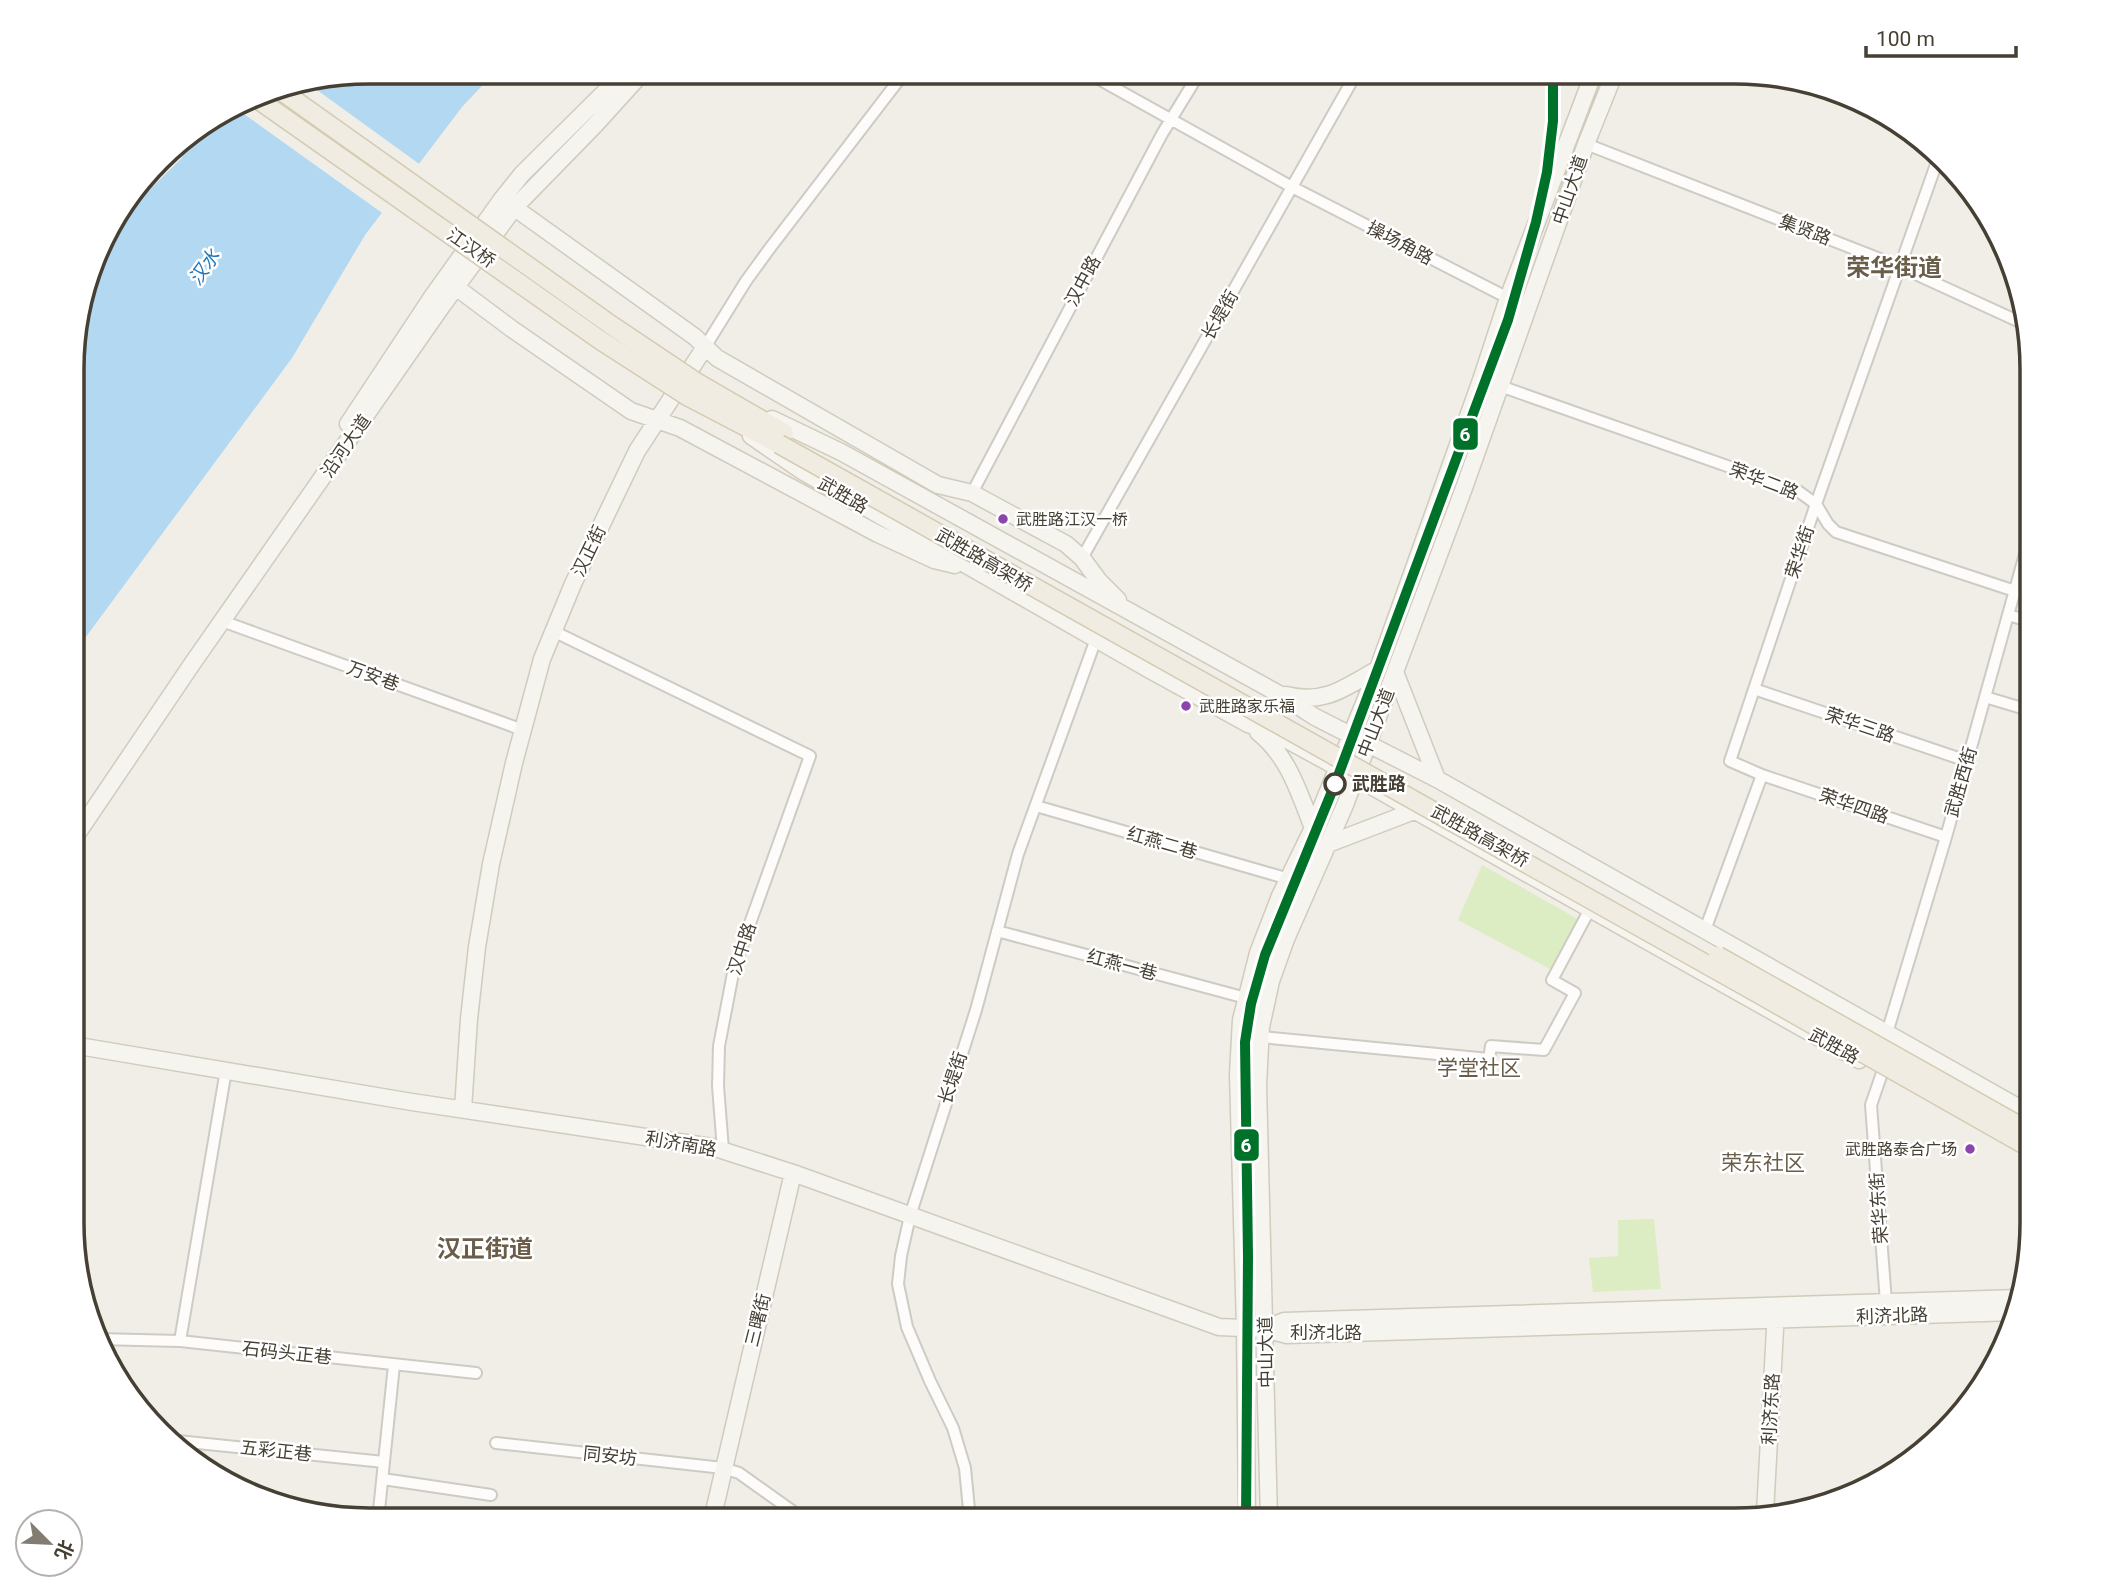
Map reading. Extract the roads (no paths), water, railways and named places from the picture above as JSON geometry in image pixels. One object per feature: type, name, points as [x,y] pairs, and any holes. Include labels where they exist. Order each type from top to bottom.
[{"type":"main road","name":"沿河大道","points":[[84,804],[508,204],[522,174],[613,84]]},
{"type":"main road","name":"沿河大道","points":[[508,204],[596,125],[632,84]]},
{"type":"main road","name":"中山大道","points":[[1269,1508],[1258,1085],[1261,1037],[1270,981],[1368,744],[1386,671],[1508,298],[1589,84]]},
{"type":"main road","name":"中山大道","points":[[1247,1508],[1238,1074],[1241,1020],[1246,998],[1258,953],[1289,879],[1351,735],[1386,671],[1464,488],[1586,144],[1610,84]]},
{"type":"main road","name":"江汉桥","points":[[288,96],[611,325],[692,389]]},
{"type":"main road","name":"江汉桥","points":[[265,104],[589,332],[692,389]]},
{"type":"main road","points":[[508,204],[685,329],[717,358],[938,485]]},
{"type":"main road","name":"沿河大道","points":[[84,824],[451,283]]},
{"type":"main road","points":[[451,283],[631,411],[680,428],[878,534],[934,560],[974,570]]},
{"type":"main road","name":"汉正街","points":[[463,1109],[477,947],[491,864],[542,659],[573,584],[637,451],[705,346]]},
{"type":"main road","name":"武胜路","points":[[692,389],[733,412],[802,471],[974,570],[1248,724],[1278,735],[1355,777],[2020,1151]]},
{"type":"main road","points":[[733,412],[782,438]]},
{"type":"main road","name":"武胜路","points":[[733,412],[819,440],[893,480],[1279,694],[1315,717],[1437,779],[2020,1108]]},
{"type":"main road","name":"武胜路高架桥","points":[[782,438],[1470,817],[2020,1126]]},
{"type":"main road","name":"武胜路高架桥","points":[[782,438],[1220,693],[1611,909],[2020,1142]]},
{"type":"main road","points":[[893,480],[938,485],[972,493],[1066,544],[1082,558],[1098,581],[1135,615]]},
{"type":"main road","points":[[1279,694],[1299,699],[1330,696],[1386,671],[1437,779]]},
{"type":"main road","points":[[1248,724],[1271,742],[1290,770],[1313,828]]},
{"type":"main road","points":[[1328,844],[1414,811]]},
{"type":"main road","name":"利济南路","points":[[84,1047],[723,1150],[1204,1323],[1219,1327],[1265,1329]]},
{"type":"main road","name":"三曙街","points":[[715,1508],[793,1173]]},
{"type":"main road","name":"利济北路","points":[[1776,1313],[1886,1302],[2010,1298]]},
{"type":"main road","name":"利济北路","points":[[1265,1329],[1284,1321],[2006,1312]]},
{"type":"main road","name":"利济东路","points":[[1765,1506],[1776,1313]]},
{"type":"street","name":"汉正街","points":[[705,346],[770,248],[896,84]]},
{"type":"street","name":"操场角路","points":[[1107,84],[1292,187],[1508,298]]},
{"type":"street","name":"汉中路","points":[[972,493],[1169,120],[1192,84]]},
{"type":"street","name":"长堤街","points":[[1082,558],[1350,84]]},
{"type":"street","name":"集贤路","points":[[1586,144],[1898,266],[2016,320]]},
{"type":"street","name":"荣华街","points":[[1762,775],[1730,761],[1898,266],[1935,166]]},
{"type":"street","name":"荣华二路","points":[[1500,386],[1798,491],[1816,504],[1836,532],[2015,591]]},
{"type":"street","name":"武胜西街","points":[[1886,1033],[1946,837],[2020,573]]},
{"type":"street","points":[[2008,615],[2020,618]]},
{"type":"street","name":"万安巷","points":[[222,621],[523,730]]},
{"type":"street","name":"汉中路","points":[[553,631],[810,756],[734,968],[719,1046],[718,1086],[723,1150]]},
{"type":"street","name":"长堤街","points":[[969,1508],[965,1468],[953,1428],[907,1326],[898,1284],[901,1256],[910,1216],[976,1010],[1018,854],[1096,639]]},
{"type":"street","name":"荣华三路","points":[[1754,689],[1967,761]]},
{"type":"street","points":[[1985,697],[2020,707]]},
{"type":"street","points":[[1704,930],[1762,775]]},
{"type":"street","name":"荣华四路","points":[[1762,775],[1946,837]]},
{"type":"street","name":"红燕二巷","points":[[1036,806],[1289,879]]},
{"type":"street","points":[[1261,1037],[1489,1059],[1491,1046],[1544,1050],[1575,993],[1552,980],[1590,909]]},
{"type":"street","name":"红燕一巷","points":[[997,931],[1246,998]]},
{"type":"street","points":[[180,1341],[226,1070]]},
{"type":"street","name":"荣华东街","points":[[1882,1073],[1871,1105],[1886,1302]]},
{"type":"street","name":"石码头正巷","points":[[109,1339],[180,1341],[476,1373]]},
{"type":"street","points":[[379,1508],[394,1365]]},
{"type":"street","name":"五彩正巷","points":[[187,1442],[384,1462]]},
{"type":"street","name":"同安坊","points":[[496,1443],[723,1468]]},
{"type":"street","points":[[723,1468],[739,1473],[788,1508]]},
{"type":"street","points":[[383,1479],[491,1495]]},
{"type":"water","name":"汉水","points":[[369,84],[484,84],[462,107],[365,235],[292,358],[84,639],[84,369],[89,313],[99,277],[122,226],[139,201],[195,143],[226,122],[277,99],[313,89]]},
{"type":"place","name":"武胜路江汉一桥","points":[[1003,519]]},
{"type":"place","name":"武胜路家乐福","points":[[1186,706]]},
{"type":"place","name":"武胜路","points":[[1335,784]]},
{"type":"place","name":"武胜路泰合广场","points":[[1970,1149]]},
{"type":"district","name":"荣华街道","points":[[1894,268]]},
{"type":"district","name":"学堂社区","points":[[1479,1068]]},
{"type":"district","name":"荣东社区","points":[[1763,1163]]},
{"type":"district","name":"汉正街道","points":[[485,1249]]}]
